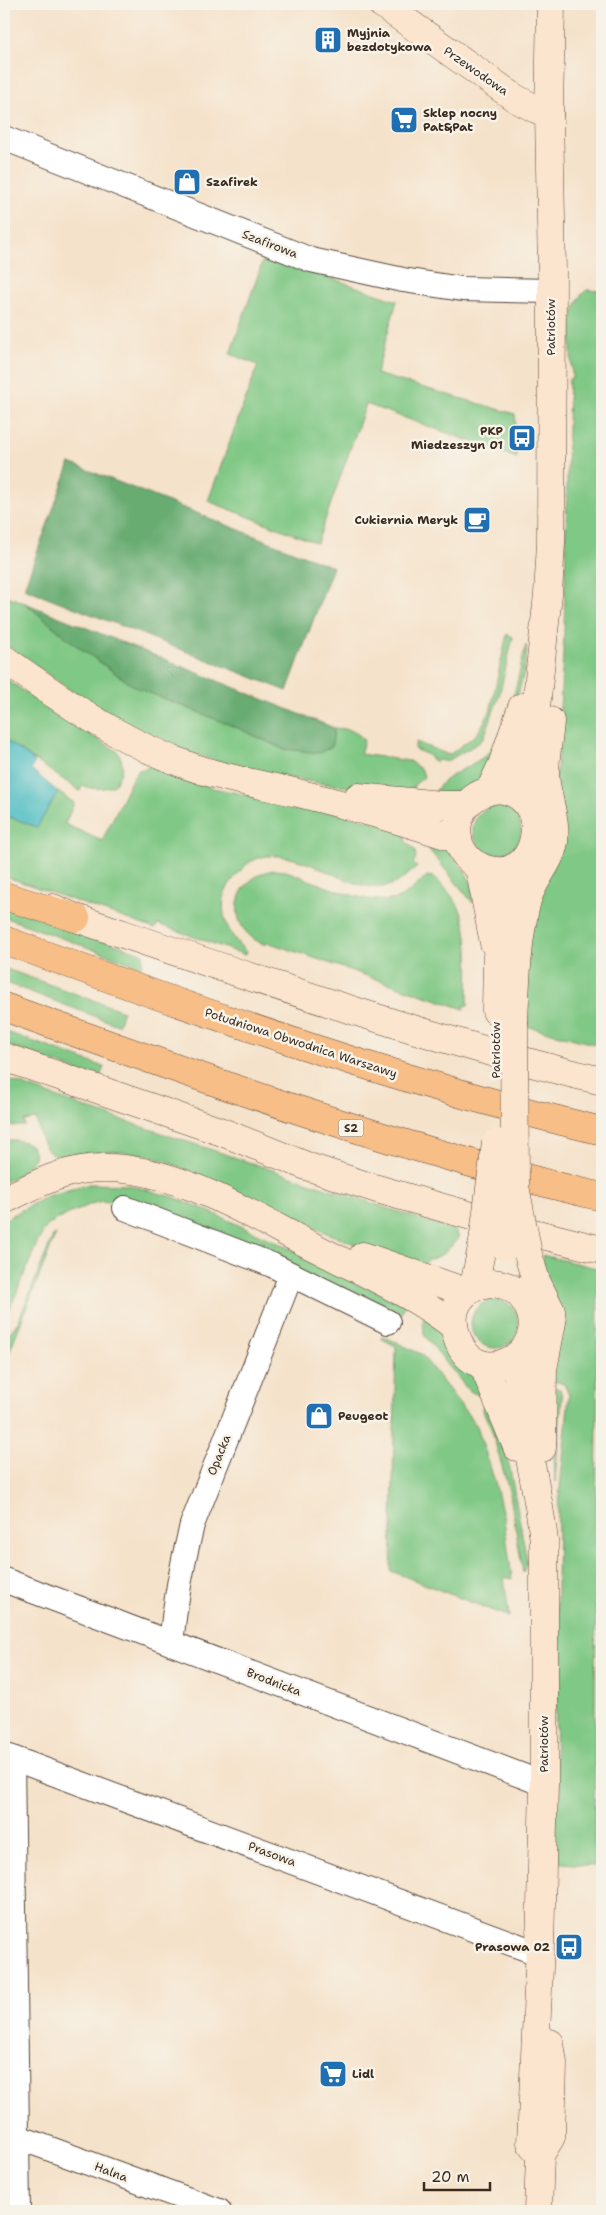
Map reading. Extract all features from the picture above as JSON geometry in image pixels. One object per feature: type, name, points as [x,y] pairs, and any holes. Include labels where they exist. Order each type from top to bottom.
[{"type":"highway","points":[[4,896],[76,918]]},
{"type":"highway","name":"Południowa Obwodnica Warszawy","points":[[4,940],[199,1010],[347,1059],[445,1089],[602,1131]]},
{"type":"highway","name":"S2","points":[[4,1007],[164,1065],[329,1121],[458,1160],[602,1197]]},
{"type":"main road","name":"Przewodowa","points":[[382,4],[510,94],[536,110],[549,114]]},
{"type":"main road","name":"Patriotów","points":[[522,798],[536,706],[548,594],[550,543],[552,291],[549,114],[551,4]]},
{"type":"main road","name":"Patriotów","points":[[490,790],[505,756],[541,650]]},
{"type":"main road","points":[[540,1505],[543,1438],[543,1369],[552,1322],[551,1311],[536,1281],[506,1248],[515,1186],[505,1018],[528,899],[537,876],[552,853],[554,841],[554,829],[545,773],[550,716],[541,650]]},
{"type":"main road","points":[[4,659],[92,718],[143,747],[185,765],[297,793],[458,839]]},
{"type":"main road","points":[[490,790],[506,790],[522,798],[531,809],[536,830],[530,849],[514,867],[496,871],[479,866],[464,852],[458,839],[458,818],[466,805],[478,795],[490,790]]},
{"type":"main road","points":[[297,793],[441,805],[466,805]]},
{"type":"main road","name":"Patriotów","points":[[479,866],[497,956],[505,1018],[496,1143],[511,1287]]},
{"type":"main road","name":"Patriotów","points":[[497,956],[509,884],[514,867]]},
{"type":"main road","points":[[4,887],[76,918],[276,986],[477,1047],[602,1081]]},
{"type":"main road","points":[[4,1057],[222,1132],[309,1167],[374,1188],[506,1226],[602,1250]]},
{"type":"main road","points":[[4,1200],[48,1178],[75,1170],[103,1168],[151,1172],[182,1182],[223,1201],[372,1277],[440,1315],[454,1326]]},
{"type":"main road","points":[[223,1201],[386,1265],[470,1289]]},
{"type":"main road","name":"Patriotów","points":[[470,1289],[506,1248]]},
{"type":"main road","points":[[493,1283],[511,1287],[524,1299],[530,1310],[533,1323],[530,1336],[517,1358],[502,1365],[483,1365],[463,1350],[454,1326],[454,1315],[461,1297],[470,1289],[493,1283]]},
{"type":"main road","name":"Patriotów","points":[[517,1358],[519,1390],[540,1505],[544,1541],[544,1784],[539,1982],[553,2063],[551,2137],[540,2155],[538,2211]]},
{"type":"main road","name":"Patriotów","points":[[483,1365],[540,1505]]},
{"type":"street","name":"Szafirowa","points":[[4,138],[311,260],[403,280],[462,288],[552,291]]},
{"type":"street","points":[[125,1208],[272,1265],[388,1322]]},
{"type":"street","name":"Opacka","points":[[171,1643],[180,1571],[192,1525],[291,1275]]},
{"type":"street","name":"Brodnicka","points":[[4,1580],[544,1784]]},
{"type":"street","points":[[8,1756],[11,2134],[18,2211]]},
{"type":"street","name":"Prasowa","points":[[8,1756],[540,1954]]},
{"type":"street","name":"Halna","points":[[11,2134],[219,2211]]},
{"type":"green space","points":[[265,255],[397,301],[376,374],[515,414],[517,458],[366,404],[317,543],[208,501],[258,365],[230,354]]},
{"type":"green space","points":[[587,290],[602,291],[602,790],[600,1043],[597,1043],[597,1045],[526,1026],[523,979],[557,767],[564,635],[569,379],[572,378],[571,331],[575,306]]},
{"type":"green space","points":[[70,463],[333,567],[287,691],[24,588]]},
{"type":"green space","points":[[4,595],[25,603],[73,643],[135,687],[238,728],[283,749],[332,746],[334,728],[351,730],[364,741],[360,754],[409,761],[422,770],[424,777],[414,785],[413,794],[352,787],[260,772],[231,765],[172,746],[106,713],[4,643]]},
{"type":"green space","points":[[25,603],[334,728],[332,746],[320,753],[283,749],[238,728],[135,687],[73,643]]},
{"type":"green space","points":[[507,634],[513,637],[499,696],[484,737],[480,742],[446,762],[439,760],[435,762],[426,754],[414,749],[416,742],[449,755],[477,734],[490,712]]},
{"type":"green space","points":[[526,645],[524,671],[513,711],[499,749],[486,774],[475,784],[462,790],[434,794],[444,781],[488,753],[495,743],[502,731],[512,702]]},
{"type":"green space","points":[[4,677],[51,711],[117,751],[120,756],[122,769],[113,786],[90,788],[82,785],[80,791],[4,739]]},
{"type":"green space","points":[[152,766],[213,788],[356,817],[406,830],[405,840],[415,850],[416,858],[413,863],[417,867],[392,884],[374,887],[359,884],[288,858],[271,856],[256,859],[242,869],[226,890],[223,911],[227,926],[246,952],[245,955],[158,924],[155,929],[4,876],[4,815],[37,827],[58,792],[74,803],[65,824],[102,841],[133,777],[139,770]]},
{"type":"green space","points":[[497,806],[506,808],[514,813],[519,821],[521,830],[519,839],[514,847],[506,852],[497,854],[488,852],[480,847],[475,839],[473,830],[475,821],[480,813],[488,808]]},
{"type":"green space","points":[[426,841],[443,845],[465,871],[472,885],[473,903],[430,851]]},
{"type":"green space","points":[[274,870],[286,871],[327,887],[374,900],[399,898],[427,876],[433,877],[451,895],[458,906],[466,927],[469,973],[468,1006],[464,1005],[464,1009],[267,942],[266,945],[252,938],[243,928],[238,917],[238,904],[241,893],[249,883],[260,875]]},
{"type":"green space","points":[[4,906],[144,954],[141,967],[4,917]]},
{"type":"green space","points":[[4,968],[123,1011],[118,1025],[4,982]]},
{"type":"green space","points":[[4,1031],[104,1067],[99,1079],[4,1044]]},
{"type":"green space","points":[[4,1078],[86,1108],[456,1231],[456,1235],[459,1236],[445,1252],[437,1257],[428,1259],[422,1271],[324,1232],[166,1161],[144,1155],[114,1151],[57,1156],[44,1145],[36,1119],[24,1121],[25,1126],[12,1126],[4,1123]]},
{"type":"green space","points":[[12,1140],[29,1144],[34,1151],[34,1156],[26,1169],[4,1182],[4,1141]]},
{"type":"green space","points":[[89,1184],[129,1185],[173,1197],[346,1274],[405,1305],[399,1319],[120,1204],[102,1201],[57,1219],[47,1226],[38,1241],[12,1304],[4,1318],[4,1220],[47,1196]]},
{"type":"green space","points":[[56,1234],[4,1365],[4,1340],[18,1322],[53,1236]]},
{"type":"green space","points":[[542,1255],[596,1268],[598,1271],[594,1866],[554,1862],[558,1509],[569,1395],[564,1384],[552,1380]]},
{"type":"green space","points":[[495,1300],[504,1302],[512,1307],[517,1315],[519,1324],[517,1333],[512,1341],[504,1346],[495,1348],[486,1346],[478,1341],[473,1333],[471,1324],[473,1315],[478,1307],[486,1302]]},
{"type":"green space","points":[[423,1319],[432,1319],[488,1394],[478,1395],[468,1390],[424,1335]]},
{"type":"green space","points":[[383,1336],[421,1354],[477,1426],[495,1482],[504,1520],[512,1579],[504,1577],[509,1617],[391,1571],[396,1346],[382,1339]]},
{"type":"green space","points":[[552,1387],[560,1389],[562,1397],[555,1482]]},
{"type":"green space","points":[[490,1398],[510,1469],[527,1561],[523,1573],[510,1494],[491,1428],[482,1409],[485,1401]]},
{"type":"water","points":[[4,739],[35,761],[31,769],[58,792],[37,827],[4,815]]},
{"type":"place","name":"Myjnia bezdotykowa","points":[[328,40]]},
{"type":"place","name":"Sklep nocny Pat&Pat","points":[[404,120]]},
{"type":"place","name":"Szafirek","points":[[187,182]]},
{"type":"place","name":"PKP Miedzeszyn 01","points":[[522,438]]},
{"type":"place","name":"Cukiernia Meryk","points":[[477,520]]},
{"type":"place","name":"Peugeot","points":[[319,1416]]},
{"type":"place","name":"Prasowa 02","points":[[569,1947]]},
{"type":"place","name":"Lidl","points":[[333,2074]]}]
